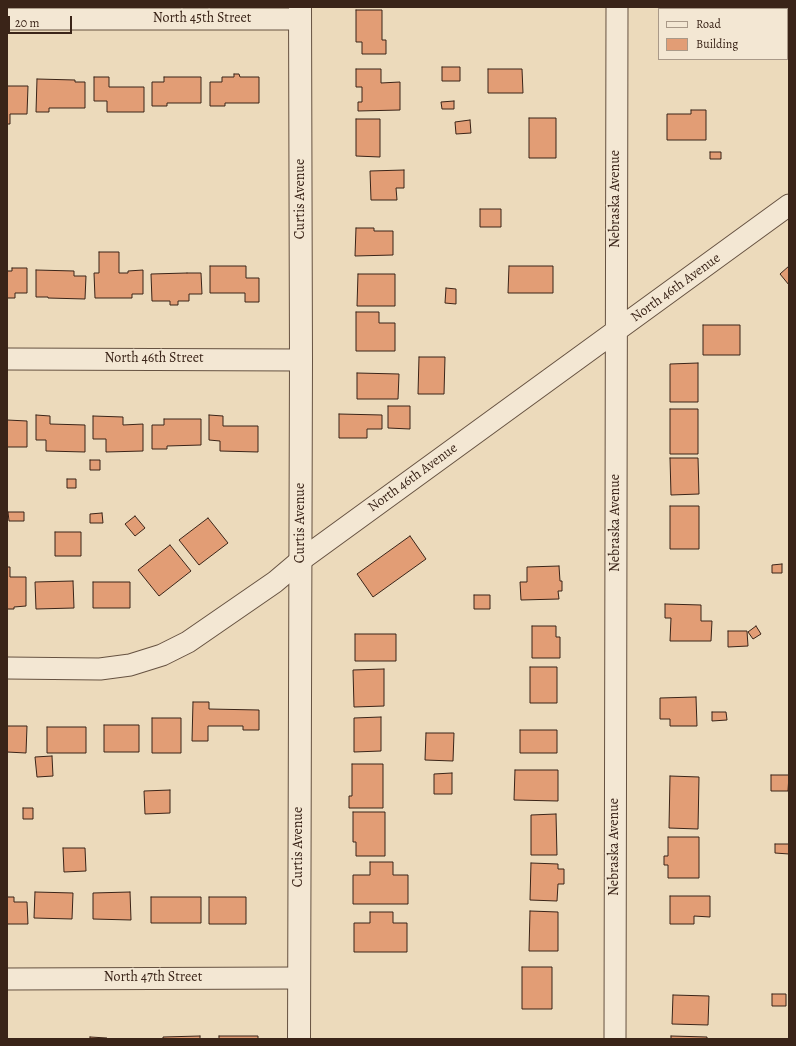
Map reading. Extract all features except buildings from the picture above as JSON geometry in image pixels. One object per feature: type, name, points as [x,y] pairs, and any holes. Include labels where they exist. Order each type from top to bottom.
[{"type":"street","name":"Nebraska Avenue","points":[[614,1039],[617,7]]},
{"type":"street","name":"North 45th Street","points":[[7,19],[300,13]]},
{"type":"street","name":"Curtis Avenue","points":[[299,1039],[301,560],[300,13]]},
{"type":"street","name":"North 46th Avenue","points":[[7,668],[100,668],[130,665],[162,655],[194,637],[275,582],[301,560],[789,205]]},
{"type":"street","name":"North 46th Street","points":[[7,359],[301,360]]},
{"type":"street","name":"North 47th Street","points":[[7,979],[299,978]]}]
